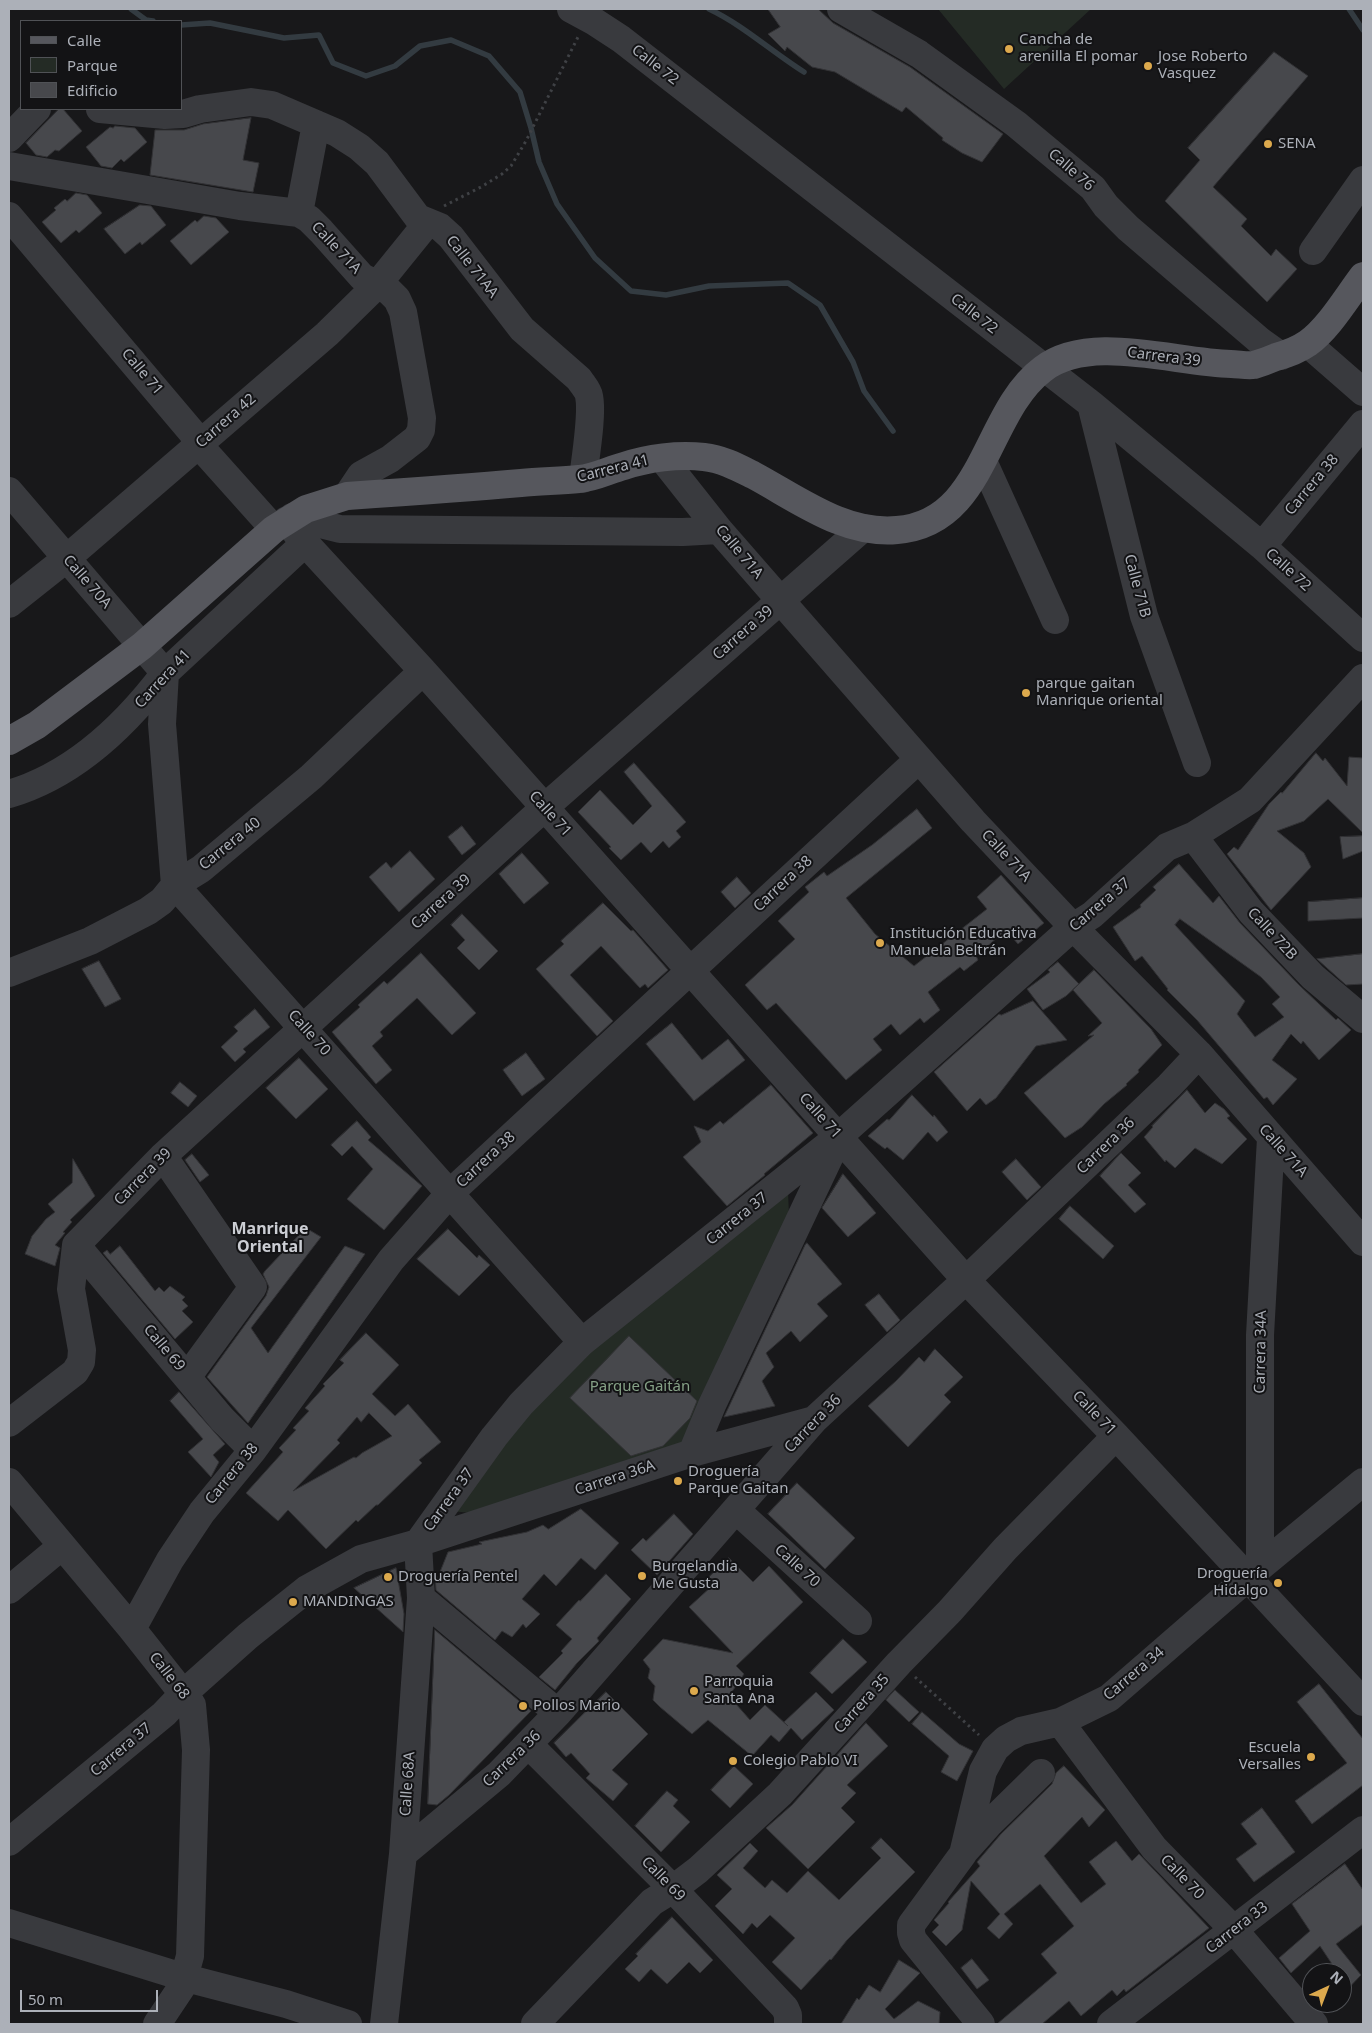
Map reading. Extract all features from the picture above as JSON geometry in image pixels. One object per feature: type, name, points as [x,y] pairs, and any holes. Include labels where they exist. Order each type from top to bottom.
[{"type":"main road","name":"Carrera 39","points":[[863,528],[875,531],[910,528],[930,520],[951,507],[960,498],[983,461],[1010,408],[1044,368],[1064,358],[1104,351],[1220,364],[1253,365],[1289,354],[1308,344],[1321,331],[1363,276]]},
{"type":"main road","name":"Carrera 41","points":[[9,741],[37,725],[142,646],[284,522],[319,504],[347,496],[583,479],[634,462],[691,456],[726,463],[771,485],[807,506],[863,528]]},
{"type":"street","name":"Calle 76","points":[[841,9],[871,16],[919,54],[1016,124],[1093,188],[1106,206],[1128,228],[1260,341],[1281,356]]},
{"type":"street","name":"Calle 72","points":[[576,20],[595,22],[621,39],[1091,404],[1262,546],[1363,638]]},
{"type":"street","name":"Calle 71AA","points":[[111,110],[164,115],[184,114],[200,109],[251,102],[272,105],[337,133],[359,147],[378,163],[418,218],[440,227],[451,237],[522,329],[585,387],[589,395],[589,416],[583,479]]},
{"type":"street","points":[[9,138],[36,110]]},
{"type":"street","points":[[299,214],[316,124]]},
{"type":"street","name":"Calle 71A","points":[[9,166],[240,206],[299,214],[309,219],[362,277],[389,291],[397,298],[403,312],[422,418],[421,430],[416,438],[404,449],[361,476],[347,496]]},
{"type":"street","points":[[1313,251],[1363,180]]},
{"type":"street","name":"Calle 71","points":[[9,216],[201,443],[206,452],[305,543],[423,671],[966,1280],[1116,1436],[1254,1572],[1363,1702]]},
{"type":"street","name":"Carrera 42","points":[[9,604],[67,558],[326,334],[377,285],[428,222]]},
{"type":"street","points":[[1308,344],[1363,392]]},
{"type":"street","name":"Calle 71B","points":[[1091,404],[1144,616],[1197,763]]},
{"type":"street","name":"Carrera 38","points":[[1262,546],[1363,424]]},
{"type":"street","name":"Calle 71A","points":[[662,458],[719,530],[919,759],[1073,927],[1198,1054],[1363,1242]]},
{"type":"street","points":[[983,461],[1055,620]]},
{"type":"street","name":"Calle 70A","points":[[9,491],[165,673]]},
{"type":"street","points":[[284,522],[340,530],[683,532],[719,530]]},
{"type":"street","name":"Carrera 39","points":[[76,1245],[163,1156],[544,808],[863,528]]},
{"type":"street","name":"Carrera 41","points":[[9,794],[72,766],[97,747],[147,697],[165,673],[305,543]]},
{"type":"street","name":"Carrera 40","points":[[9,973],[90,941],[119,927],[162,901],[175,885],[201,869],[311,777],[423,671]]},
{"type":"street","points":[[165,673],[162,724],[175,885]]},
{"type":"street","name":"Carrera 37","points":[[9,1842],[164,1714],[184,1692],[248,1636],[307,1589],[361,1559],[418,1543],[521,1404],[582,1342],[838,1137],[1073,927],[1092,915],[1167,848],[1194,836],[1250,800],[1363,678]]},
{"type":"street","name":"Carrera 38","points":[[132,1629],[170,1560],[191,1528],[253,1450],[391,1260],[450,1192],[919,759]]},
{"type":"street","name":"Calle 72B","points":[[1194,836],[1251,912],[1313,977],[1363,1019]]},
{"type":"street","name":"Calle 70","points":[[175,885],[304,1027],[582,1342]]},
{"type":"street","name":"Carrera 36","points":[[403,1854],[499,1774],[558,1714],[814,1420],[966,1280],[1169,1086],[1198,1054]]},
{"type":"street","name":"Carrera 37","points":[[692,1453],[712,1405],[838,1137]]},
{"type":"street","name":"Carrera 34A","points":[[1254,1572],[1260,1335],[1272,1138]]},
{"type":"street","points":[[163,1156],[253,1287],[188,1376]]},
{"type":"street","points":[[9,1423],[76,1372],[81,1362],[82,1350],[71,1289],[76,1245]]},
{"type":"street","name":"Calle 69","points":[[76,1245],[188,1376],[222,1419],[253,1450]]},
{"type":"street","name":"Carrera 36A","points":[[418,1543],[692,1453],[814,1420]]},
{"type":"street","name":"Carrera 35","points":[[535,2024],[652,1902],[698,1870],[780,1794],[1005,1549],[1116,1436]]},
{"type":"street","name":"Calle 68","points":[[9,1482],[184,1692],[192,1705],[196,1743],[190,1956],[186,1978]]},
{"type":"street","name":"Carrera 34","points":[[981,2024],[913,1940],[911,1925],[963,1854],[983,1771],[994,1749],[1006,1739],[1021,1731],[1060,1722],[1109,1698],[1254,1572],[1363,1482]]},
{"type":"street","name":"Calle 70","points":[[736,1510],[858,1621]]},
{"type":"street","name":"Calle 68A","points":[[384,2024],[403,1854],[421,1598],[418,1543]]},
{"type":"street","points":[[9,1590],[62,1546]]},
{"type":"street","points":[[421,1598],[558,1714]]},
{"type":"street","name":"Calle 70","points":[[1060,1722],[1154,1848],[1234,1930],[1314,2024]]},
{"type":"street","name":"Calle 69","points":[[528,1744],[673,1889],[785,2008],[793,2021]]},
{"type":"street","points":[[963,1854],[1041,1773]]},
{"type":"street","name":"Carrera 33","points":[[1111,2024],[1363,1830]]},
{"type":"street","points":[[9,1923],[186,1978],[286,2004],[348,2024]]},
{"type":"street","points":[[157,2024],[186,1978]]},
{"type":"path","points":[[428,222],[432,215],[448,202],[482,187],[511,166],[526,141],[576,20]]},
{"type":"path","points":[[899,1663],[994,1749]]},
{"type":"green space","name":"Cancha de arenilla El pomar","points":[[938,9],[1091,9],[1004,89]]},
{"type":"green space","name":"Parque Gaitán","points":[[788,1191],[790,1239],[692,1453],[501,1516],[451,1511],[546,1379]]},
{"type":"building","points":[[768,9],[818,9],[833,23],[910,67],[1003,134],[982,162],[962,153],[942,140],[943,138],[906,107],[902,112],[835,72],[812,67],[787,47],[785,51],[768,34],[780,27]]},
{"type":"building","points":[[1274,52],[1308,76],[1213,187],[1247,219],[1241,226],[1271,256],[1276,249],[1297,269],[1267,302],[1165,201],[1200,160],[1188,148]]},
{"type":"building","points":[[58,110],[64,110],[82,131],[59,151],[55,150],[47,157],[36,155],[26,143]]},
{"type":"building","points":[[251,118],[243,160],[259,163],[253,192],[150,175],[155,130],[184,130],[203,124]]},
{"type":"building","points":[[115,126],[135,128],[147,142],[124,162],[121,159],[112,168],[101,166],[86,147],[110,127],[113,128]]},
{"type":"building","points":[[76,193],[87,195],[102,213],[79,233],[76,230],[61,243],[42,222],[56,210],[54,208],[65,199],[67,201]]},
{"type":"building","points":[[140,205],[151,206],[166,225],[142,245],[140,242],[125,254],[104,229]]},
{"type":"building","points":[[204,216],[216,218],[229,232],[191,265],[170,241],[195,220],[197,222]]},
{"type":"building","points":[[1316,753],[1323,761],[1325,758],[1347,786],[1349,757],[1363,758],[1363,833],[1328,799],[1304,821],[1277,831],[1304,853],[1311,867],[1271,910],[1227,854],[1234,847],[1238,850],[1269,804],[1282,793]]},
{"type":"building","points":[[634,763],[686,822],[676,831],[681,837],[669,848],[663,841],[651,853],[641,842],[621,860],[578,812],[600,790],[633,825],[652,806],[624,772]]},
{"type":"building","points":[[917,809],[932,828],[846,898],[875,934],[914,966],[987,909],[977,897],[1001,875],[1044,923],[1018,944],[1006,930],[976,956],[978,960],[964,971],[960,967],[928,992],[940,1010],[924,1023],[920,1018],[900,1035],[891,1024],[873,1039],[882,1050],[846,1080],[776,1003],[767,1010],[745,985],[795,939],[778,921],[809,892],[805,887],[824,872],[827,876],[872,845]]},
{"type":"building","points":[[462,826],[476,844],[462,855],[448,837]]},
{"type":"building","points":[[1363,836],[1363,851],[1343,859],[1340,837]]},
{"type":"building","points":[[410,851],[435,879],[399,912],[369,877],[386,862],[391,868]]},
{"type":"building","points":[[522,853],[549,883],[524,904],[499,874]]},
{"type":"building","points":[[1179,864],[1213,903],[1219,896],[1240,923],[1299,985],[1336,1020],[1338,1018],[1351,1030],[1319,1060],[1303,1041],[1301,1044],[1291,1034],[1272,1060],[1297,1079],[1273,1105],[1267,1097],[1264,1099],[1197,1020],[1167,990],[1142,956],[1135,961],[1113,927],[1141,907],[1140,905],[1156,890],[1153,887]],"holes":[[[1180,919],[1261,977],[1280,997],[1272,1004],[1284,1017],[1255,1037],[1237,1014],[1245,1001],[1175,925]]]},
{"type":"building","points":[[737,877],[751,893],[735,908],[721,892]]},
{"type":"building","points":[[1363,898],[1363,918],[1308,921],[1308,902]]},
{"type":"building","points":[[603,903],[631,931],[633,930],[668,970],[648,988],[645,984],[640,988],[601,946],[570,975],[613,1021],[597,1036],[536,969],[564,944],[561,941]]},
{"type":"building","points":[[462,914],[498,951],[479,970],[457,948],[465,940],[451,925]]},
{"type":"building","points":[[421,953],[476,1013],[452,1035],[417,998],[380,1032],[383,1036],[372,1046],[392,1070],[376,1084],[332,1032],[360,1007],[358,1005],[384,981],[387,984]]},
{"type":"building","points":[[1363,954],[1363,984],[1346,985],[1317,959]]},
{"type":"building","points":[[99,961],[121,999],[105,1007],[82,969]]},
{"type":"building","points":[[1058,962],[1079,984],[1066,996],[1043,1010],[1027,989],[1050,972],[1048,970]]},
{"type":"building","points":[[1094,970],[1151,1029],[1162,1045],[1138,1070],[1139,1072],[1127,1085],[1104,1104],[1082,1127],[1065,1138],[1024,1093],[1094,1035],[1088,1036],[1102,1023],[1073,990]]},
{"type":"building","points":[[1033,1001],[1067,1040],[1036,1046],[996,1098],[986,1105],[980,1098],[967,1111],[934,1072],[999,1014],[1001,1015]]},
{"type":"building","points":[[255,1009],[270,1027],[243,1049],[246,1052],[235,1062],[221,1047],[238,1031],[234,1027]]},
{"type":"building","points":[[672,1023],[702,1060],[728,1039],[745,1060],[694,1101],[646,1044]]},
{"type":"building","points":[[526,1053],[545,1079],[522,1096],[503,1070]]},
{"type":"building","points":[[299,1058],[328,1089],[296,1119],[266,1088]]},
{"type":"building","points":[[180,1082],[197,1096],[188,1107],[171,1093]]},
{"type":"building","points":[[771,1085],[813,1133],[727,1206],[683,1157],[701,1142],[694,1126],[708,1131],[720,1121],[723,1124]]},
{"type":"building","points":[[1187,1090],[1205,1113],[1215,1103],[1224,1109],[1230,1116],[1227,1118],[1247,1139],[1222,1164],[1195,1148],[1175,1168],[1166,1160],[1165,1162],[1144,1137],[1152,1126]]},
{"type":"building","points":[[912,1095],[933,1117],[934,1115],[948,1132],[937,1142],[928,1132],[903,1160],[887,1147],[885,1149],[868,1136],[887,1119],[889,1120]]},
{"type":"building","points":[[357,1121],[371,1137],[368,1140],[422,1186],[384,1230],[347,1199],[373,1169],[352,1146],[342,1156],[331,1145]]},
{"type":"building","points":[[1121,1153],[1141,1173],[1128,1185],[1146,1204],[1135,1213],[1100,1176]]},
{"type":"building","points":[[192,1154],[209,1175],[200,1182],[185,1160]]},
{"type":"building","points":[[73,1159],[95,1196],[70,1220],[72,1222],[55,1245],[60,1248],[55,1266],[25,1254],[32,1236],[46,1219],[55,1212],[48,1204],[72,1183]]},
{"type":"building","points":[[1016,1159],[1041,1187],[1027,1200],[1002,1172]]},
{"type":"building","points":[[843,1174],[876,1213],[848,1237],[822,1208]]},
{"type":"building","points":[[1070,1206],[1114,1246],[1103,1259],[1059,1219]]},
{"type":"building","points":[[306,1228],[321,1237],[251,1328],[268,1353],[345,1246],[365,1254],[248,1423],[207,1377],[266,1296],[269,1287],[263,1274]]},
{"type":"building","points":[[448,1229],[477,1258],[479,1255],[490,1265],[459,1296],[417,1259]]},
{"type":"building","points":[[807,1243],[842,1284],[817,1304],[828,1316],[800,1342],[791,1331],[766,1353],[774,1367],[762,1381],[775,1406],[724,1417],[805,1245]]},
{"type":"building","points":[[120,1246],[155,1291],[159,1287],[164,1292],[170,1286],[185,1297],[182,1300],[188,1306],[182,1311],[193,1322],[175,1339],[103,1253],[107,1250],[110,1254]]},
{"type":"building","points":[[879,1294],[900,1320],[887,1332],[865,1305]]},
{"type":"building","points":[[366,1333],[399,1365],[372,1394],[395,1416],[408,1404],[441,1442],[419,1460],[422,1463],[378,1505],[358,1522],[356,1520],[326,1549],[288,1510],[278,1521],[246,1493],[283,1452],[279,1448],[296,1430],[293,1428],[309,1411],[305,1408],[325,1386],[323,1384],[344,1363],[340,1360]],"holes":[[[369,1413],[392,1436],[356,1458],[354,1457],[293,1491],[340,1443],[337,1440],[357,1417],[361,1422]]]},
{"type":"building","points":[[629,1336],[697,1401],[690,1418],[663,1446],[631,1456],[570,1398]]},
{"type":"building","points":[[935,1349],[963,1377],[944,1395],[951,1402],[908,1447],[868,1406],[919,1357],[924,1362]]},
{"type":"building","points":[[179,1392],[225,1444],[213,1455],[219,1462],[211,1477],[188,1452],[203,1439],[170,1401]]},
{"type":"building","points":[[797,1483],[855,1538],[825,1569],[768,1514]]},
{"type":"building","points":[[581,1509],[619,1543],[595,1570],[581,1558],[556,1586],[544,1574],[522,1599],[540,1614],[526,1628],[523,1624],[512,1637],[502,1631],[495,1640],[436,1590],[435,1575],[438,1577],[448,1552],[482,1544],[479,1542],[527,1532],[543,1525],[548,1529]]},
{"type":"building","points":[[674,1514],[693,1534],[657,1575],[631,1550],[643,1538],[646,1541]]},
{"type":"building","points":[[729,1558],[753,1582],[769,1566],[803,1602],[736,1666],[744,1674],[729,1696],[750,1720],[765,1705],[788,1726],[784,1722],[816,1692],[834,1710],[802,1740],[791,1728],[779,1742],[771,1735],[752,1756],[708,1720],[692,1734],[660,1707],[653,1700],[655,1686],[648,1678],[650,1669],[643,1660],[663,1639],[733,1653],[689,1607],[712,1586],[706,1580]]},
{"type":"building","points":[[396,1568],[404,1614],[403,1632],[354,1588]]},
{"type":"building","points":[[606,1574],[631,1599],[597,1638],[599,1641],[577,1663],[555,1690],[539,1677],[563,1653],[561,1651],[572,1639],[556,1625]]},
{"type":"building","points":[[435,1630],[531,1711],[437,1805],[428,1804]]},
{"type":"building","points":[[843,1639],[867,1662],[832,1694],[810,1673]]},
{"type":"building","points":[[1319,1684],[1363,1739],[1363,1785],[1312,1824],[1295,1801],[1347,1763],[1297,1702]]},
{"type":"building","points":[[895,1690],[919,1712],[909,1722],[886,1700]]},
{"type":"building","points":[[606,1692],[648,1734],[612,1770],[628,1784],[613,1801],[586,1778],[590,1774],[571,1753],[566,1757],[554,1743]]},
{"type":"building","points":[[922,1712],[959,1744],[973,1751],[957,1781],[941,1772],[949,1756],[912,1724]]},
{"type":"building","points":[[866,1723],[888,1746],[847,1785],[856,1793],[841,1808],[855,1822],[808,1869],[766,1828],[792,1805]]},
{"type":"building","points":[[734,1766],[753,1784],[730,1808],[711,1790]]},
{"type":"building","points":[[1064,1766],[1105,1810],[1089,1827],[1082,1817],[1044,1856],[1081,1903],[1106,1884],[1089,1862],[1116,1841],[1132,1861],[1139,1854],[1209,1928],[1126,1992],[1124,1989],[1117,1996],[1112,1990],[1081,2016],[1069,2001],[1042,2024],[997,2024],[1057,1973],[1041,1954],[1074,1926],[1040,1884],[1004,1914],[1013,1924],[999,1939],[987,1928],[1000,1914],[971,1881],[962,1930],[946,1946],[932,1932],[939,1925],[934,1920],[980,1866],[977,1862],[1001,1834],[1052,1784],[1056,1773]]},
{"type":"building","points":[[667,1791],[678,1800],[673,1806],[690,1822],[661,1852],[635,1826]]},
{"type":"building","points":[[1262,1808],[1295,1852],[1254,1882],[1236,1859],[1257,1844],[1241,1824]]},
{"type":"building","points":[[881,1838],[915,1872],[847,1940],[831,1960],[801,1990],[772,1962],[795,1938],[770,1915],[757,1928],[752,1923],[743,1934],[715,1906],[732,1889],[717,1875],[750,1843],[758,1851],[743,1868],[765,1888],[772,1880],[787,1893],[808,1871],[839,1900],[881,1858],[871,1848]]},
{"type":"building","points":[[1345,1864],[1363,1890],[1363,1924],[1336,1944],[1351,1963],[1331,1963],[1320,1946],[1291,1973],[1279,1958],[1310,1931],[1292,1904]]},
{"type":"building","points":[[672,1917],[713,1960],[700,1973],[689,1962],[667,1984],[651,1969],[639,1982],[625,1969],[638,1956],[636,1954]]},
{"type":"building","points":[[972,1959],[989,1980],[977,1989],[961,1968]]},
{"type":"building","points":[[899,1960],[920,1973],[885,2009],[894,2019],[918,2001],[940,2012],[939,2024],[841,2024],[857,1998],[859,2000],[869,1985],[880,1992]]},
{"type":"building","points":[[1352,1964],[1361,1975],[1352,1984]]},
{"type":"waterway","points":[[131,9],[146,20]]},
{"type":"waterway","points":[[709,9],[722,15],[804,72]]},
{"type":"waterway","points":[[1349,9],[1363,30]]},
{"type":"waterway","points":[[182,25],[210,23],[284,38],[319,35],[333,63],[366,76],[395,66],[420,46],[451,40],[489,56],[520,92],[539,162],[557,204],[595,258],[631,291],[666,295],[709,286],[788,283],[820,305],[853,362],[864,391],[893,431]]},
{"type":"place","name":"Cancha de arenilla El pomar","points":[[1009,49]]},
{"type":"place","name":"Jose Roberto Vasquez","points":[[1148,66]]},
{"type":"place","name":"SENA","points":[[1268,144]]},
{"type":"place","name":"parque gaitan Manrique oriental","points":[[1026,693]]},
{"type":"place","name":"Institución Educativa Manuela Beltrán","points":[[880,943]]},
{"type":"place","name":"Droguería Parque Gaitan","points":[[678,1481]]},
{"type":"place","name":"Burgelandia Me Gusta","points":[[642,1576]]},
{"type":"place","name":"Droguería Pentel","points":[[388,1577]]},
{"type":"place","name":"Droguería Hidalgo","points":[[1278,1583]]},
{"type":"place","name":"MANDINGAS","points":[[293,1602]]},
{"type":"place","name":"Parroquia Santa Ana","points":[[694,1691]]},
{"type":"place","name":"Pollos Mario","points":[[523,1706]]},
{"type":"place","name":"Escuela Versalles","points":[[1311,1757]]},
{"type":"place","name":"Colegio Pablo VI","points":[[733,1761]]},
{"type":"district","name":"Manrique Oriental","points":[[270,1238]]}]
